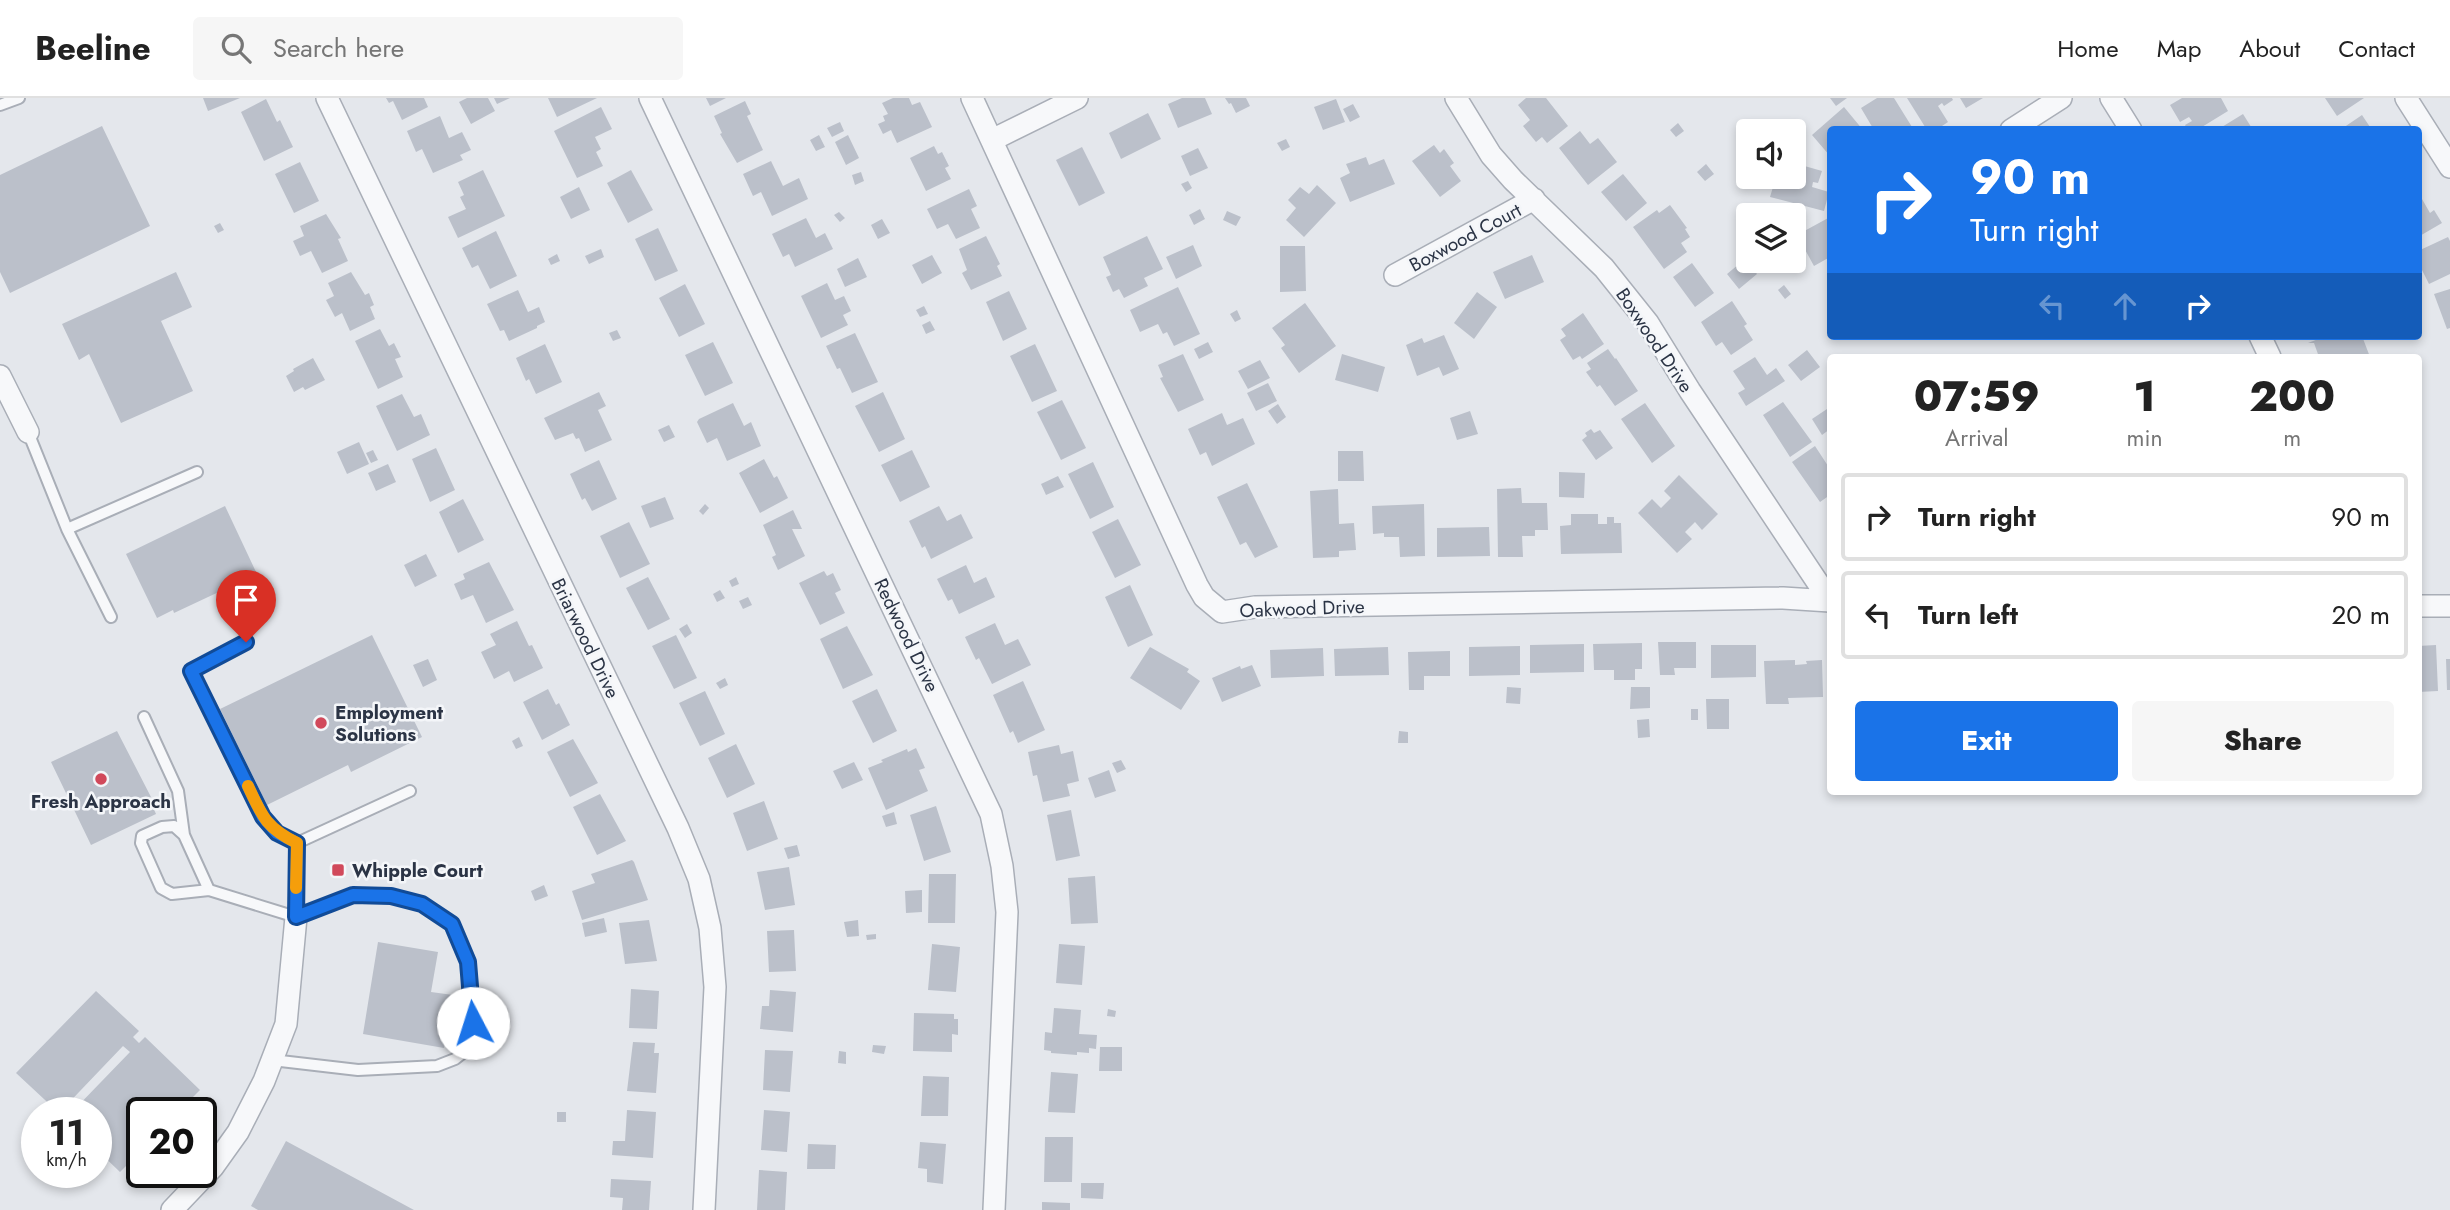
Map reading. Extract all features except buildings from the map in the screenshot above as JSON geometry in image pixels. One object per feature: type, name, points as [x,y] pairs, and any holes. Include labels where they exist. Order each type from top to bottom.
[{"type":"street","name":"Briarwood Drive","points":[[327,98],[678,828],[699,880],[710,928],[715,987],[704,1210]]},
{"type":"street","name":"Redwood Drive","points":[[650,98],[991,814],[1002,866],[1007,912],[994,1210]]},
{"type":"street","name":"Oakwood Drive","points":[[972,98],[1197,584],[1204,597],[1222,612],[1269,607],[1783,598],[1827,601]]},
{"type":"street","points":[[992,140],[1077,98]]},
{"type":"street","name":"Boxwood Drive","points":[[1456,98],[1491,155],[1604,268],[1648,323],[1827,596]]},
{"type":"street","points":[[2017,126],[2061,98]]},
{"type":"street","points":[[2110,98],[2128,126]]},
{"type":"street","points":[[2406,98],[2443,139],[2450,167]]},
{"type":"street","name":"Boxwood Court","points":[[1395,275],[1534,199]]},
{"type":"street","points":[[0,376],[28,432]]},
{"type":"street","points":[[2422,606],[2450,606]]},
{"type":"street","points":[[180,1207],[238,1132],[264,1081],[286,1024],[296,917]]},
{"type":"lane","points":[[0,106],[19,98]]},
{"type":"lane","points":[[28,432],[67,529],[111,617]]},
{"type":"lane","points":[[67,529],[197,472]]},
{"type":"lane","points":[[246,642],[191,671],[263,817],[277,833],[297,843]]},
{"type":"lane","points":[[144,717],[178,791],[184,835],[209,890]]},
{"type":"lane","points":[[297,843],[410,791]]},
{"type":"lane","points":[[184,835],[174,826],[162,827],[142,836],[141,843],[161,888],[172,894],[209,890],[296,917],[353,895],[391,896],[422,904],[452,924],[468,962],[473,1023],[469,1048],[455,1059],[437,1066],[358,1070],[272,1060]]},
{"type":"lane","points":[[296,917],[297,843]]},
{"type":"slow traffic","points":[[248,786],[263,817],[277,833],[297,843],[296,888]]},
{"type":"place","name":"Employment Solutions","points":[[321,723]]},
{"type":"place","name":"Fresh Approach","points":[[101,779]]},
{"type":"place","name":"Whipple Court","points":[[338,870]]},
{"type":"route","points":[[246,642],[191,671],[263,817],[277,833],[297,843],[296,917],[353,895],[391,896],[422,904],[452,924],[468,962],[473,1023]]}]
